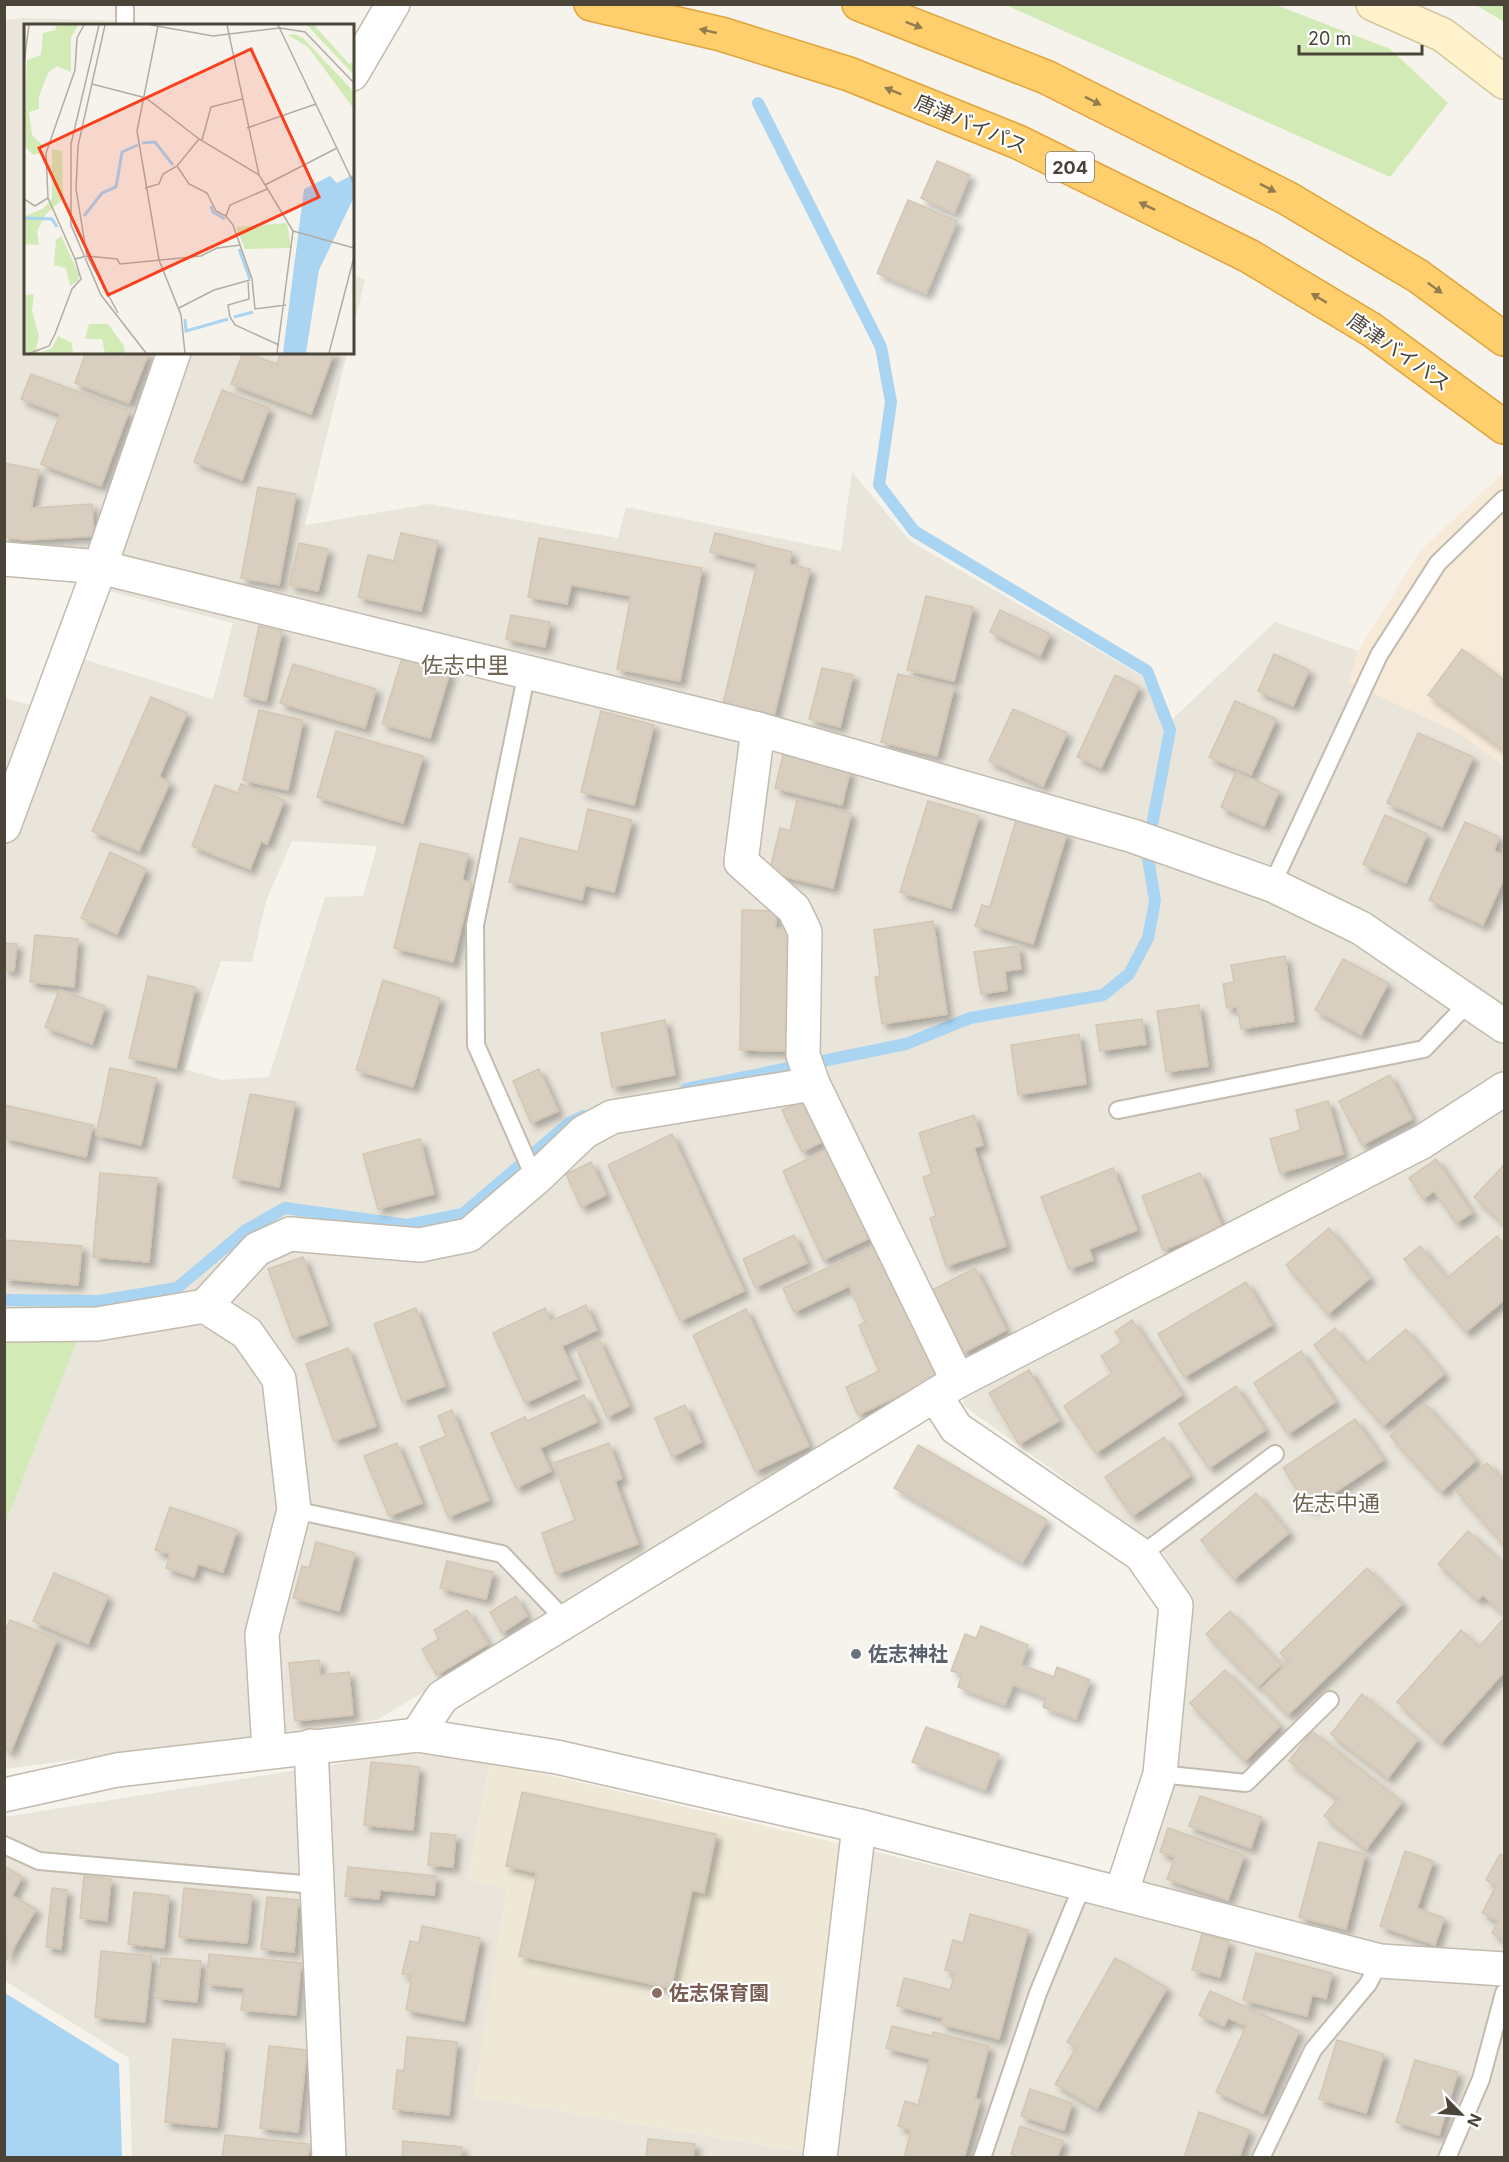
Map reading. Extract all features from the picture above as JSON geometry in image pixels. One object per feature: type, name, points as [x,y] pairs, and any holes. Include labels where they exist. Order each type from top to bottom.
[{"type":"highway","name":"唐津バイパス","points":[[591,4],[721,34],[849,74],[1018,142],[1249,256],[1372,330],[1504,427]]},
{"type":"highway","points":[[859,4],[1046,77],[1287,198],[1418,276],[1504,339]]},
{"type":"main road","points":[[1373,4],[1443,35],[1504,82]]},
{"type":"street","points":[[354,71],[393,4]]},
{"type":"street","points":[[4,826],[100,567],[173,354]]},
{"type":"street","points":[[4,559],[100,567],[758,729],[1133,836],[1272,885],[1361,928],[1470,1000],[1504,1026]]},
{"type":"street","points":[[758,729],[741,862],[794,909],[805,932],[808,1069],[946,1388],[956,1428],[1141,1555],[1176,1605],[1160,1774],[1121,1894]]},
{"type":"street","points":[[4,1325],[97,1324],[205,1306],[257,1249],[290,1234],[420,1245],[469,1235],[535,1179],[584,1132],[612,1117],[808,1069]]},
{"type":"street","points":[[417,1735],[442,1697],[946,1388],[1422,1142],[1504,1089]]},
{"type":"street","points":[[205,1306],[247,1333],[279,1379],[294,1510],[262,1634],[269,1751]]},
{"type":"street","points":[[4,1795],[117,1770],[417,1735],[557,1757],[859,1826],[1380,1960],[1504,1969]]},
{"type":"street","points":[[311,1746],[315,1885],[329,2157]]},
{"type":"street","points":[[820,2157],[859,1826]]},
{"type":"lane","points":[[125,4],[125,24]]},
{"type":"lane","points":[[1272,885],[1379,656],[1438,563],[1504,499]]},
{"type":"lane","points":[[527,672],[475,925],[476,1045],[535,1179]]},
{"type":"lane","points":[[1118,1110],[1424,1049],[1470,1000]]},
{"type":"lane","points":[[1141,1555],[1275,1454]]},
{"type":"lane","points":[[294,1510],[502,1554],[566,1622]]},
{"type":"lane","points":[[1160,1774],[1246,1783],[1330,1700]]},
{"type":"lane","points":[[4,1845],[39,1861],[315,1885]]},
{"type":"lane","points":[[982,2157],[1038,1993],[1083,1884]]},
{"type":"lane","points":[[1261,2157],[1313,2050],[1368,1984],[1380,1960]]},
{"type":"lane","points":[[1447,2157],[1481,2079],[1504,1993]]},
{"type":"shaded area","points":[[22,18],[137,21],[137,24],[24,24],[24,354],[347,354],[305,525],[429,504],[618,538],[626,507],[841,551],[852,472],[910,541],[1142,676],[1164,727],[1275,622],[1358,651],[1349,682],[1461,734],[1504,766],[1504,1961],[1387,1952],[1142,1885],[1170,1790],[1189,1598],[1161,1549],[963,1405],[964,1368],[377,1720],[5,1769],[4,1524],[75,1342],[5,1337],[5,698],[38,707],[60,652],[213,699],[233,623],[54,577],[5,572],[5,20]],"holes":[[[292,841],[377,846],[363,896],[325,897],[269,1077],[222,1080],[185,1069],[221,961],[252,962],[266,901]]]},
{"type":"shaded area","points":[[354,274],[365,280],[354,325]]},
{"type":"shaded area","points":[[1501,475],[1504,478],[1504,766],[1461,734],[1349,682],[1358,651],[1421,550]]},
{"type":"shaded area","points":[[405,1753],[490,1761],[468,1880],[507,1888],[474,2097],[803,2152],[842,1844],[1381,1973],[1504,1982],[1504,2157],[132,2157],[129,2058],[5,1981],[4,1817]]},
{"type":"shaded area","name":"佐志保育園","points":[[490,1761],[842,1844],[804,2152],[473,2097],[507,1889],[468,1881]]},
{"type":"green space","points":[[1006,5],[1276,5],[1390,49],[1448,103],[1390,177]]},
{"type":"green space","points":[[1476,5],[1504,5],[1504,22]]},
{"type":"green space","points":[[5,1337],[76,1342],[5,1524]]},
{"type":"water","points":[[5,1993],[119,2064],[122,2157],[5,2157]]},
{"type":"building","points":[[937,161],[970,175],[954,213],[921,198]]},
{"type":"building","points":[[908,200],[957,221],[926,294],[877,273]]},
{"type":"building","points":[[85,354],[148,354],[129,403],[75,383]]},
{"type":"building","points":[[242,354],[277,364],[280,354],[333,354],[311,414],[231,384]]},
{"type":"building","points":[[31,374],[129,411],[101,486],[41,464],[60,414],[21,399]]},
{"type":"building","points":[[222,390],[269,408],[242,480],[194,462]]},
{"type":"building","points":[[4,463],[39,470],[31,508],[92,504],[94,536],[25,540],[4,537]]},
{"type":"building","points":[[258,487],[296,494],[279,585],[241,578]]},
{"type":"building","points":[[401,533],[438,541],[421,611],[358,597],[368,555],[394,561]]},
{"type":"building","points":[[715,533],[792,552],[789,564],[810,569],[774,716],[723,703],[757,564],[710,552]]},
{"type":"building","points":[[539,538],[702,568],[680,681],[617,669],[631,596],[571,585],[567,604],[528,597]]},
{"type":"building","points":[[299,543],[328,549],[318,591],[289,585]]},
{"type":"building","points":[[926,596],[973,607],[954,681],[907,670]]},
{"type":"building","points":[[1000,610],[1050,634],[1040,656],[990,632]]},
{"type":"building","points":[[511,615],[550,622],[545,647],[506,639]]},
{"type":"building","points":[[259,626],[282,631],[266,701],[244,696]]},
{"type":"building","points":[[1462,649],[1504,680],[1504,750],[1428,695]]},
{"type":"building","points":[[1274,654],[1309,670],[1293,706],[1258,691]]},
{"type":"building","points":[[402,658],[450,672],[430,738],[382,724]]},
{"type":"building","points":[[293,664],[376,689],[365,728],[280,703]]},
{"type":"building","points":[[822,668],[853,675],[840,727],[809,719]]},
{"type":"building","points":[[898,674],[954,687],[937,756],[881,742]]},
{"type":"building","points":[[1115,675],[1139,687],[1101,768],[1077,757]]},
{"type":"building","points":[[151,697],[187,713],[159,777],[170,782],[139,851],[92,831]]},
{"type":"building","points":[[1235,701],[1276,719],[1251,775],[1209,757]]},
{"type":"building","points":[[1013,709],[1067,733],[1043,786],[989,761]]},
{"type":"building","points":[[259,710],[303,720],[288,790],[243,780]]},
{"type":"building","points":[[601,711],[654,725],[634,805],[581,792]]},
{"type":"building","points":[[336,731],[423,756],[403,823],[317,797]]},
{"type":"building","points":[[1418,733],[1473,757],[1442,827],[1387,803]]},
{"type":"building","points":[[783,755],[850,771],[842,805],[775,788]]},
{"type":"building","points":[[1236,772],[1279,791],[1264,826],[1221,807]]},
{"type":"building","points":[[241,784],[284,800],[267,844],[261,841],[250,869],[192,846],[215,785],[238,793]]},
{"type":"building","points":[[797,800],[851,813],[833,888],[769,873],[780,828],[790,831]]},
{"type":"building","points":[[928,801],[979,816],[951,908],[900,892]]},
{"type":"building","points":[[588,809],[632,820],[614,892],[585,885],[582,900],[509,882],[520,838],[578,852]]},
{"type":"building","points":[[1385,815],[1427,834],[1406,883],[1363,864]]},
{"type":"building","points":[[1017,817],[1067,833],[1033,944],[975,926],[982,905],[990,907]]},
{"type":"building","points":[[1465,822],[1499,837],[1494,851],[1504,856],[1504,878],[1483,925],[1429,900]]},
{"type":"building","points":[[420,843],[468,854],[462,880],[472,883],[453,962],[394,948]]},
{"type":"building","points":[[110,852],[146,869],[117,934],[81,918]]},
{"type":"building","points":[[742,910],[776,911],[776,928],[792,928],[789,1051],[740,1050]]},
{"type":"building","points":[[933,921],[947,1014],[882,1024],[875,977],[880,976],[874,930]]},
{"type":"building","points":[[35,935],[78,939],[74,987],[30,982]]},
{"type":"building","points":[[4,943],[17,944],[14,971],[4,970]]},
{"type":"building","points":[[1018,946],[1021,969],[1005,971],[1007,990],[981,994],[974,952]]},
{"type":"building","points":[[1285,956],[1294,1021],[1241,1029],[1237,1007],[1227,1008],[1223,984],[1234,982],[1231,965]]},
{"type":"building","points":[[1343,959],[1388,983],[1361,1035],[1315,1010]]},
{"type":"building","points":[[148,976],[195,987],[176,1068],[129,1058]]},
{"type":"building","points":[[383,980],[440,998],[413,1087],[356,1070]]},
{"type":"building","points":[[59,990],[105,1006],[92,1044],[45,1027]]},
{"type":"building","points":[[1199,1005],[1208,1066],[1166,1072],[1157,1011]]},
{"type":"building","points":[[1142,1019],[1146,1044],[1100,1051],[1096,1025]]},
{"type":"building","points":[[665,1020],[675,1075],[612,1087],[601,1033]]},
{"type":"building","points":[[1079,1034],[1086,1084],[1018,1095],[1011,1045]]},
{"type":"building","points":[[110,1068],[156,1078],[141,1145],[96,1135]]},
{"type":"building","points":[[539,1069],[558,1111],[531,1123],[513,1081]]},
{"type":"building","points":[[1390,1075],[1412,1119],[1362,1145],[1339,1101]]},
{"type":"building","points":[[250,1094],[295,1102],[279,1187],[233,1178]]},
{"type":"building","points":[[805,1100],[824,1141],[802,1152],[782,1110]]},
{"type":"building","points":[[1328,1101],[1343,1154],[1280,1173],[1270,1139],[1301,1130],[1296,1110]]},
{"type":"building","points":[[4,1105],[93,1125],[86,1157],[4,1138]]},
{"type":"building","points":[[974,1115],[983,1145],[974,1148],[1006,1246],[946,1266],[930,1218],[936,1216],[923,1177],[932,1174],[919,1133]]},
{"type":"building","points":[[672,1134],[744,1291],[680,1321],[608,1165]]},
{"type":"building","points":[[420,1139],[434,1194],[378,1209],[363,1154]]},
{"type":"building","points":[[830,1148],[872,1237],[823,1260],[783,1171]]},
{"type":"building","points":[[1436,1159],[1472,1213],[1456,1223],[1434,1191],[1423,1199],[1409,1178]]},
{"type":"building","points":[[591,1162],[606,1195],[581,1207],[566,1174]]},
{"type":"building","points":[[1504,1165],[1504,1224],[1474,1197]]},
{"type":"building","points":[[1113,1168],[1137,1230],[1089,1249],[1093,1260],[1069,1269],[1041,1197]]},
{"type":"building","points":[[100,1173],[157,1178],[149,1262],[93,1257]]},
{"type":"building","points":[[1200,1173],[1222,1227],[1163,1250],[1142,1196]]},
{"type":"building","points":[[1329,1228],[1370,1278],[1328,1314],[1286,1265]]},
{"type":"building","points":[[794,1235],[807,1263],[755,1287],[743,1259]]},
{"type":"building","points":[[1497,1236],[1504,1245],[1504,1300],[1466,1332],[1404,1259],[1420,1246],[1447,1278]]},
{"type":"building","points":[[4,1240],[82,1246],[78,1285],[4,1279]]},
{"type":"building","points":[[876,1246],[937,1378],[858,1415],[846,1387],[879,1371],[859,1325],[865,1322],[849,1286],[794,1312],[783,1288]]},
{"type":"building","points":[[303,1257],[328,1325],[293,1338],[268,1269]]},
{"type":"building","points":[[975,1268],[1006,1330],[963,1353],[930,1291]]},
{"type":"building","points":[[1246,1282],[1272,1325],[1184,1377],[1158,1334]]},
{"type":"building","points":[[586,1305],[597,1330],[562,1346],[577,1379],[525,1403],[493,1333],[545,1308],[551,1321]]},
{"type":"building","points":[[416,1308],[445,1386],[402,1401],[374,1324]]},
{"type":"building","points":[[746,1309],[809,1446],[755,1471],[693,1335]]},
{"type":"building","points":[[1132,1320],[1182,1395],[1096,1453],[1064,1406],[1112,1373],[1101,1356],[1122,1342],[1115,1332]]},
{"type":"building","points":[[1335,1328],[1365,1364],[1406,1329],[1444,1374],[1383,1426],[1314,1345]]},
{"type":"building","points":[[599,1339],[629,1406],[607,1417],[577,1350]]},
{"type":"building","points":[[348,1348],[376,1426],[334,1441],[306,1364]]},
{"type":"building","points":[[1301,1351],[1335,1402],[1288,1434],[1254,1383]]},
{"type":"building","points":[[1029,1370],[1059,1421],[1019,1444],[989,1393]]},
{"type":"building","points":[[1236,1386],[1265,1430],[1209,1468],[1179,1424]]},
{"type":"building","points":[[584,1395],[597,1422],[540,1448],[551,1471],[516,1488],[491,1433],[525,1417],[527,1421]]},
{"type":"building","points":[[1424,1403],[1476,1460],[1441,1492],[1390,1436]]},
{"type":"building","points":[[685,1405],[701,1442],[672,1457],[655,1418]]},
{"type":"building","points":[[452,1410],[489,1500],[448,1517],[420,1447],[446,1436],[438,1416]]},
{"type":"building","points":[[1355,1419],[1383,1460],[1310,1509],[1283,1468]]},
{"type":"building","points":[[1164,1437],[1190,1476],[1132,1516],[1105,1477]]},
{"type":"building","points":[[397,1443],[422,1503],[389,1516],[364,1456]]},
{"type":"building","points":[[609,1443],[622,1478],[615,1481],[638,1544],[556,1574],[542,1533],[575,1520],[554,1463]]},
{"type":"building","points":[[918,1445],[1047,1520],[1022,1563],[894,1488]]},
{"type":"building","points":[[1487,1463],[1504,1482],[1504,1545],[1456,1491]]},
{"type":"building","points":[[1256,1493],[1289,1533],[1234,1579],[1201,1540]]},
{"type":"building","points":[[170,1507],[237,1530],[223,1572],[198,1564],[194,1577],[166,1568],[170,1554],[155,1550]]},
{"type":"building","points":[[1468,1531],[1504,1564],[1504,1614],[1483,1595],[1478,1600],[1438,1564]]},
{"type":"building","points":[[316,1542],[355,1553],[339,1611],[293,1598],[302,1566],[309,1568]]},
{"type":"building","points":[[447,1561],[493,1572],[486,1599],[440,1588]]},
{"type":"building","points":[[1367,1568],[1402,1604],[1288,1715],[1262,1688],[1289,1662],[1280,1653]]},
{"type":"building","points":[[54,1573],[108,1596],[88,1644],[33,1621]]},
{"type":"building","points":[[516,1596],[527,1616],[502,1633],[490,1612]]},
{"type":"building","points":[[467,1610],[488,1644],[437,1675],[422,1649],[439,1639],[434,1630]]},
{"type":"building","points":[[1230,1611],[1281,1665],[1258,1687],[1206,1634]]},
{"type":"building","points":[[1504,1618],[1504,1676],[1502,1674],[1441,1743],[1397,1702],[1461,1630],[1479,1647]]},
{"type":"building","points":[[10,1620],[57,1639],[11,1751],[4,1748],[4,1634]]},
{"type":"building","points":[[981,1626],[1028,1645],[1021,1665],[1054,1677],[1057,1667],[1090,1680],[1076,1719],[1043,1707],[1046,1698],[1013,1685],[1005,1705],[958,1687],[962,1674],[951,1671],[965,1634],[976,1638]]},
{"type":"building","points":[[319,1660],[320,1675],[349,1672],[353,1715],[295,1721],[289,1663]]},
{"type":"building","points":[[1225,1670],[1280,1726],[1245,1761],[1190,1703]]},
{"type":"building","points":[[1362,1694],[1418,1739],[1388,1778],[1331,1734]]},
{"type":"building","points":[[926,1727],[999,1754],[985,1790],[912,1762]]},
{"type":"building","points":[[1312,1731],[1402,1802],[1366,1849],[1324,1816],[1338,1799],[1289,1761]]},
{"type":"building","points":[[371,1762],[419,1767],[413,1830],[364,1825]]},
{"type":"building","points":[[522,1792],[716,1834],[704,1893],[692,1890],[671,1988],[519,1956],[537,1873],[506,1866]]},
{"type":"building","points":[[1200,1796],[1261,1817],[1251,1848],[1189,1826]]},
{"type":"building","points":[[1168,1828],[1244,1855],[1228,1900],[1167,1879],[1175,1857],[1160,1852]]},
{"type":"building","points":[[431,1833],[456,1835],[453,1867],[428,1865]]},
{"type":"building","points":[[1319,1842],[1365,1854],[1346,1929],[1299,1917]]},
{"type":"building","points":[[1405,1851],[1433,1861],[1417,1908],[1444,1918],[1435,1945],[1380,1926]]},
{"type":"building","points":[[1500,1854],[1504,1856],[1504,1940],[1492,1933],[1498,1921],[1482,1913],[1496,1886],[1486,1880]]},
{"type":"building","points":[[4,1866],[22,1877],[12,1896],[36,1909],[7,1959]]},
{"type":"building","points":[[348,1867],[436,1876],[434,1895],[380,1890],[379,1899],[345,1896]]},
{"type":"building","points":[[84,1876],[111,1879],[107,1921],[80,1918]]},
{"type":"building","points":[[52,1888],[67,1890],[61,1949],[46,1947]]},
{"type":"building","points":[[184,1888],[252,1895],[247,1943],[179,1937]]},
{"type":"building","points":[[134,1892],[169,1896],[164,1948],[128,1944]]},
{"type":"building","points":[[267,1897],[298,1900],[294,1952],[261,1949]]},
{"type":"building","points":[[970,1914],[1028,1930],[999,2039],[941,2024],[943,2018],[897,2006],[904,1978],[950,1990],[955,1973],[945,1970],[953,1940],[963,1943]]},
{"type":"building","points":[[422,1926],[480,1938],[464,2021],[406,2010],[412,1976],[402,1974],[410,1941],[419,1943]]},
{"type":"building","points":[[1202,1934],[1229,1941],[1220,1977],[1192,1970]]},
{"type":"building","points":[[101,1951],[152,1956],[145,2022],[95,2017]]},
{"type":"building","points":[[1256,1953],[1332,1973],[1326,1999],[1312,1995],[1307,2016],[1243,2000]]},
{"type":"building","points":[[209,1954],[301,1963],[296,2015],[241,2010],[244,1988],[206,1984]]},
{"type":"building","points":[[161,1958],[201,1961],[197,2002],[156,1998]]},
{"type":"building","points":[[1115,1958],[1167,1988],[1097,2108],[1055,2084],[1076,2048],[1067,2042]]},
{"type":"building","points":[[1210,1991],[1299,2031],[1263,2113],[1216,2092],[1246,2026],[1228,2018],[1224,2026],[1199,2015]]},
{"type":"building","points":[[892,2026],[932,2036],[933,2032],[989,2046],[975,2099],[980,2100],[964,2158],[904,2158],[911,2130],[898,2126],[905,2101],[918,2105],[930,2059],[886,2048]]},
{"type":"building","points":[[407,2037],[457,2042],[449,2115],[393,2109],[397,2070],[404,2071]]},
{"type":"building","points":[[173,2039],[225,2044],[217,2127],[165,2122]]},
{"type":"building","points":[[1337,2040],[1384,2054],[1366,2113],[1319,2099]]},
{"type":"building","points":[[269,2046],[307,2050],[298,2132],[260,2128]]},
{"type":"building","points":[[1415,2060],[1458,2072],[1439,2135],[1396,2122]]},
{"type":"building","points":[[1030,2089],[1072,2103],[1064,2130],[1021,2116]]},
{"type":"building","points":[[1199,2112],[1249,2130],[1239,2158],[1184,2158]]},
{"type":"building","points":[[1020,2126],[1063,2141],[1057,2158],[1021,2158],[1011,2154]]},
{"type":"building","points":[[225,2135],[309,2144],[308,2158],[222,2158]]},
{"type":"building","points":[[648,2139],[695,2144],[693,2158],[646,2158]]},
{"type":"building","points":[[403,2141],[462,2147],[461,2158],[402,2158]]},
{"type":"waterway","points":[[686,1089],[906,1044],[970,1018],[1103,995],[1129,974],[1148,938],[1155,901],[1147,852],[1170,730],[1147,671],[914,531],[879,485],[891,402],[881,347],[758,103]]},
{"type":"waterway","points":[[4,1300],[100,1301],[177,1288],[246,1230],[285,1208],[407,1225],[463,1214],[569,1123],[583,1116]]},
{"type":"place","name":"佐志神社","points":[[856,1654]]},
{"type":"place","name":"佐志保育園","points":[[657,1993]]},
{"type":"district","name":"佐志中里","points":[[465,665]]},
{"type":"district","name":"佐志中通","points":[[1336,1503]]}]
